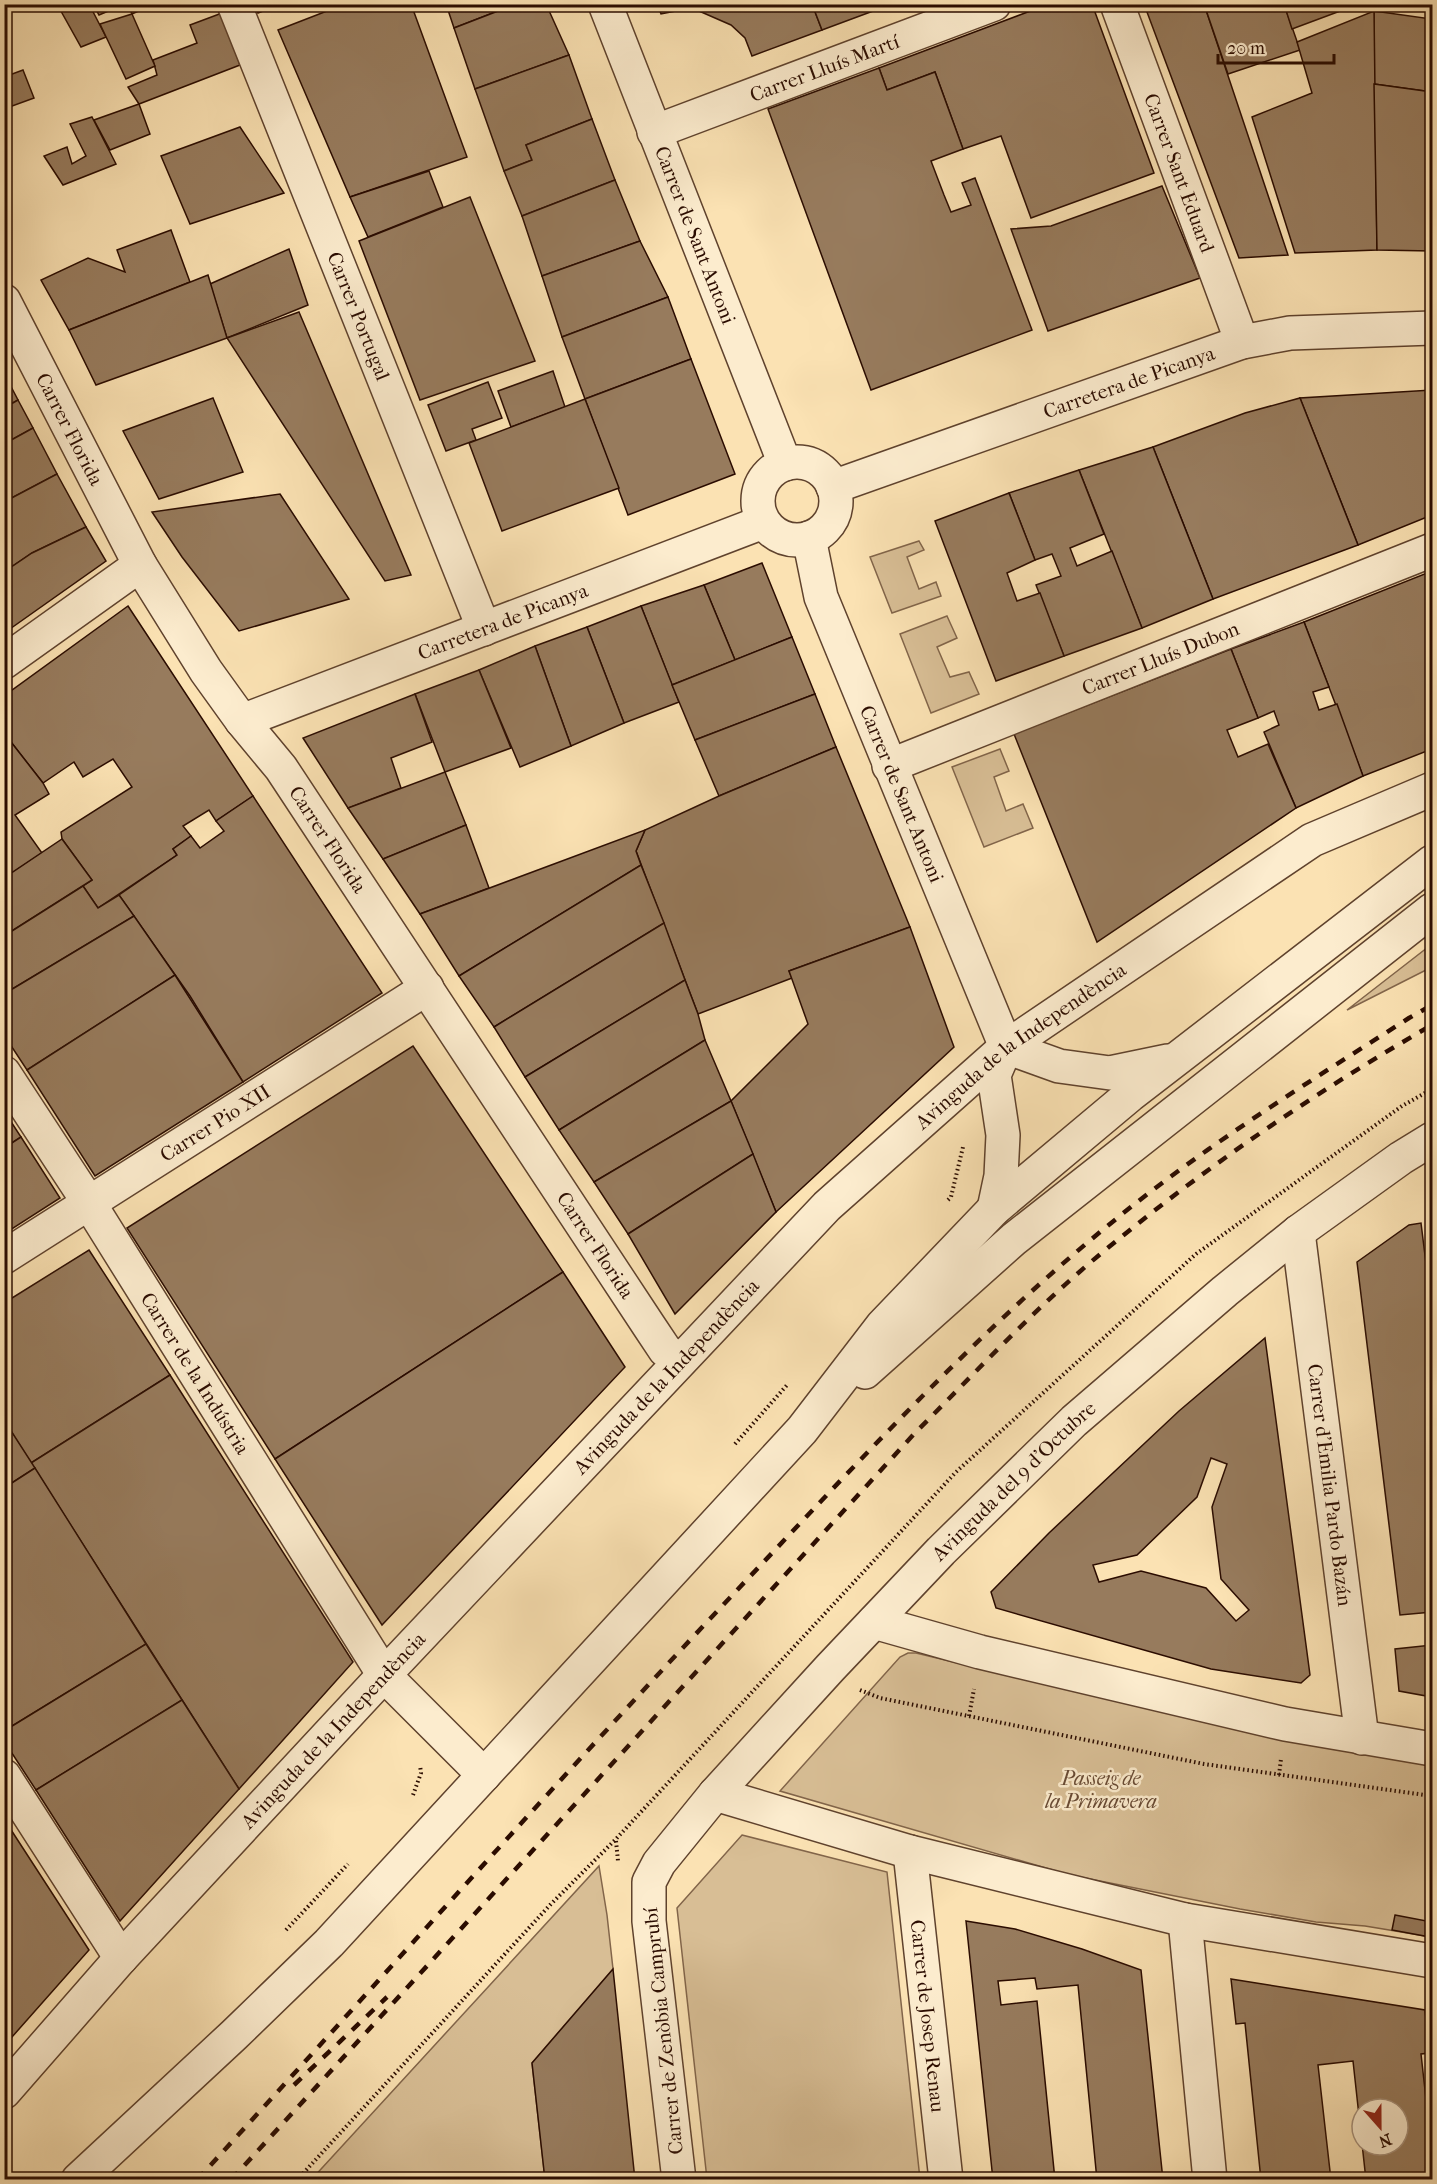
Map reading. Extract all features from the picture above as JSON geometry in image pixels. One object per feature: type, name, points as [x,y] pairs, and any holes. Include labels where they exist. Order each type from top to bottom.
[{"type":"street","name":"Carrer Portugal","points":[[234,4],[484,629]]},
{"type":"street","name":"Carrer de Sant Antoni","points":[[605,4],[785,464]]},
{"type":"street","name":"Carrer Lluís Martí","points":[[654,132],[994,4]]},
{"type":"street","name":"Carrer Sant Eduard","points":[[1117,4],[1242,342]]},
{"type":"street","name":"Carrer Florida","points":[[4,301],[140,565],[206,671],[242,721],[281,768],[665,1350],[679,1361]]},
{"type":"street","name":"Carretera de Picanya","points":[[833,487],[1242,342],[1290,333],[1432,328]]},
{"type":"street","points":[[785,464],[808,464],[818,468],[833,487],[836,499],[835,511],[829,523],[809,538],[799,540],[779,536],[770,531],[759,512],[760,488],[765,478],[785,464]]},
{"type":"street","name":"Carretera de Picanya","points":[[242,721],[764,522]]},
{"type":"street","name":"Carrer de Sant Antoni","points":[[809,538],[821,597],[1006,1047]]},
{"type":"street","name":"Carrer Lluís Dubon","points":[[890,766],[1432,550]]},
{"type":"street","points":[[4,662],[140,565]]},
{"type":"street","name":"Avinguda de la Independència","points":[[4,2092],[121,1958],[384,1675],[827,1206],[1006,1047],[1312,840],[1432,789]]},
{"type":"street","points":[[78,2180],[330,1943],[801,1430],[882,1326],[994,1209],[1130,1095],[1432,862]]},
{"type":"street","points":[[801,1430],[1014,1239],[1432,910]]},
{"type":"street","name":"Carrer Pio XII","points":[[4,1257],[427,988]]},
{"type":"street","points":[[994,1209],[1001,1176],[1003,1135],[994,1075],[1006,1047],[1059,1066],[1110,1073],[1176,1059]]},
{"type":"street","name":"Carrer de la Indústria","points":[[4,1073],[89,1203],[384,1675],[484,1775]]},
{"type":"street","name":"Avinguda del 9 d'Octubre","points":[[649,1881],[658,1863],[715,1794],[940,1551],[1074,1421],[1225,1291],[1298,1232],[1401,1158],[1432,1139]]},
{"type":"street","name":"Carrer d'Emilia Pardo Bazán","points":[[1298,1232],[1362,1738]]},
{"type":"street","points":[[874,1622],[980,1652],[1285,1724],[1432,1749]]},
{"type":"street","points":[[4,1776],[121,1958]]},
{"type":"street","points":[[715,1794],[910,1852],[1185,1920],[1432,1961]]},
{"type":"street","name":"Carrer de Josep Renau","points":[[910,1852],[946,2180]]},
{"type":"street","name":"Carrer de Zenòbia Camprubí","points":[[649,1881],[649,1921],[679,2180]]},
{"type":"street","points":[[1185,1920],[1210,2180]]},
{"type":"path","points":[[943,1206],[951,1197],[964,1145]]},
{"type":"path","points":[[730,1450],[793,1378]]},
{"type":"path","points":[[969,1716],[974,1687]]},
{"type":"path","points":[[858,1689],[880,1698],[1203,1764],[1432,1796]]},
{"type":"path","points":[[405,1803],[413,1795],[421,1773],[420,1757],[441,1733]]},
{"type":"path","points":[[284,1932],[349,1863]]},
{"type":"path","points":[[4,2170],[13,2180]]},
{"type":"green space","points":[[919,541],[924,550],[907,557],[919,589],[936,582],[941,596],[892,613],[870,557]]},
{"type":"green space","points":[[947,616],[957,638],[937,647],[950,677],[969,672],[979,694],[931,713],[900,634]]},
{"type":"green space","points":[[1000,749],[1009,771],[994,777],[1006,811],[1023,804],[1033,828],[984,847],[952,767]]},
{"type":"green space","points":[[1432,944],[1432,967],[1347,1010]]},
{"type":"green space","name":"Passeig de la Primavera","points":[[908,1653],[916,1653],[1217,1725],[1432,1766],[1432,1937],[1365,1926],[1316,1922],[1240,1909],[1070,1875],[780,1791],[900,1657]]},
{"type":"green space","points":[[742,1835],[887,1872],[920,2179],[707,2179],[677,1908]]},
{"type":"green space","points":[[599,1866],[613,1969],[532,2063],[545,2179],[427,2180],[422,2174],[417,2180],[311,2180]]},
{"type":"building","points":[[57,4],[89,4],[106,37],[81,47]]},
{"type":"building","points":[[93,4],[125,4],[99,15]]},
{"type":"building","points":[[128,4],[154,4],[132,14]]},
{"type":"building","points":[[255,4],[281,4],[258,13]]},
{"type":"building","points":[[345,4],[411,4],[467,157],[350,197],[278,30]]},
{"type":"building","points":[[446,4],[516,4],[454,28]]},
{"type":"building","points":[[516,4],[546,4],[569,55],[475,89],[454,28]]},
{"type":"building","points":[[657,4],[812,4],[822,30],[752,56],[745,38],[731,25],[699,11],[681,10],[661,14]]},
{"type":"building","points":[[812,4],[892,4],[822,30]]},
{"type":"building","points":[[1049,4],[1092,4],[1154,173],[1031,218],[1001,136],[963,149],[935,72],[887,90],[879,68]]},
{"type":"building","points":[[1144,4],[1204,4],[1288,255],[1239,258]]},
{"type":"building","points":[[1204,4],[1284,4],[1300,50],[1228,74]]},
{"type":"building","points":[[1284,4],[1359,4],[1292,29]]},
{"type":"building","points":[[1374,11],[1431,19],[1432,12],[1432,92],[1374,84]]},
{"type":"building","points":[[1374,11],[1377,250],[1295,253],[1252,117],[1312,93],[1297,42]]},
{"type":"building","points":[[222,13],[240,65],[139,104],[128,87],[157,75],[153,60],[197,43],[190,25]]},
{"type":"building","points":[[132,14],[155,66],[126,79],[100,24]]},
{"type":"building","points":[[569,55],[592,119],[526,145],[532,160],[504,171],[475,89]]},
{"type":"building","points":[[879,68],[887,90],[935,72],[963,149],[931,161],[951,212],[971,205],[962,183],[975,178],[1032,330],[871,390],[768,109]]},
{"type":"building","points":[[23,70],[34,98],[4,109],[4,77]]},
{"type":"building","points":[[1374,84],[1432,92],[1432,251],[1377,250]]},
{"type":"building","points":[[139,104],[150,134],[110,150],[94,120]]},
{"type":"building","points":[[92,117],[116,164],[63,185],[44,156],[67,147],[72,164],[86,156],[70,124]]},
{"type":"building","points":[[592,119],[615,180],[522,216],[504,171],[532,160],[526,145]]},
{"type":"building","points":[[240,127],[284,193],[190,224],[161,156]]},
{"type":"building","points":[[429,171],[443,207],[368,237],[350,197]]},
{"type":"building","points":[[615,180],[640,241],[542,276],[522,216]]},
{"type":"building","points":[[1162,186],[1200,278],[1048,331],[1011,229],[1051,226]]},
{"type":"building","points":[[470,197],[535,361],[420,400],[359,241]]},
{"type":"building","points":[[171,230],[190,282],[69,330],[41,280],[88,258],[125,272],[117,250]]},
{"type":"building","points":[[640,241],[668,297],[562,337],[542,276]]},
{"type":"building","points":[[289,249],[308,305],[227,338],[210,284]]},
{"type":"building","points":[[208,275],[227,338],[96,385],[69,330]]},
{"type":"building","points":[[668,297],[691,359],[585,399],[562,337]]},
{"type":"building","points":[[299,312],[411,575],[385,581],[227,338]]},
{"type":"building","points":[[691,359],[735,474],[628,515],[585,399]]},
{"type":"building","points":[[553,371],[565,407],[511,427],[498,391]]},
{"type":"building","points":[[7,379],[18,400],[4,408],[4,381]]},
{"type":"building","points":[[488,382],[502,418],[472,429],[476,440],[446,451],[428,405]]},
{"type":"building","points":[[1432,390],[1432,515],[1358,545],[1300,398]]},
{"type":"building","points":[[213,398],[243,472],[159,499],[123,431]]},
{"type":"building","points":[[1300,398],[1358,545],[1213,599],[1153,447],[1245,413]]},
{"type":"building","points":[[585,399],[619,488],[502,531],[469,443]]},
{"type":"building","points":[[18,400],[33,428],[4,444],[4,408]]},
{"type":"building","points":[[33,428],[57,474],[4,502],[4,444]]},
{"type":"building","points":[[1153,447],[1213,599],[1142,628],[1079,470]]},
{"type":"building","points":[[1079,470],[1104,534],[1070,548],[1077,566],[1112,551],[1142,628],[1064,656],[1036,585],[1061,576],[1052,554],[1035,560],[1009,493]]},
{"type":"building","points":[[57,474],[86,527],[32,553],[4,572],[4,502]]},
{"type":"building","points":[[1009,493],[1035,560],[1007,573],[1017,601],[1040,593],[1064,656],[996,681],[935,521]]},
{"type":"building","points":[[280,494],[349,599],[239,631],[182,557],[152,512]]},
{"type":"building","points":[[86,527],[106,561],[7,631],[4,627],[4,572],[32,553]]},
{"type":"building","points":[[762,563],[792,637],[735,660],[704,585]]},
{"type":"building","points":[[1432,571],[1432,749],[1363,776],[1304,622]]},
{"type":"building","points":[[704,585],[735,660],[672,685],[641,606]]},
{"type":"building","points":[[128,606],[253,796],[216,821],[209,810],[183,826],[191,836],[173,849],[177,855],[98,908],[83,886],[92,880],[62,839],[61,832],[132,787],[113,759],[83,777],[74,762],[43,783],[4,733],[4,696]]},
{"type":"building","points":[[641,606],[679,702],[624,723],[587,627]]},
{"type":"building","points":[[1304,622],[1329,687],[1313,692],[1319,710],[1337,704],[1363,776],[1296,808],[1264,732],[1279,725],[1274,711],[1258,718],[1231,649]]},
{"type":"building","points":[[587,627],[624,723],[571,746],[535,646]]},
{"type":"building","points":[[792,637],[815,694],[695,740],[672,685]]},
{"type":"building","points":[[535,646],[571,746],[520,767],[479,670]]},
{"type":"building","points":[[1231,649],[1258,718],[1227,730],[1238,757],[1268,744],[1296,808],[1097,942],[1014,734]]},
{"type":"building","points":[[479,670],[511,748],[445,772],[415,694]]},
{"type":"building","points":[[415,694],[432,742],[391,758],[401,788],[348,808],[303,738]]},
{"type":"building","points":[[815,694],[836,747],[719,796],[695,740]]},
{"type":"building","points":[[4,733],[49,794],[15,815],[42,853],[12,873],[4,863]]},
{"type":"building","points":[[836,747],[910,927],[789,971],[792,978],[698,1014],[636,851],[645,830]]},
{"type":"building","points":[[445,772],[466,825],[383,859],[348,808]]},
{"type":"building","points":[[253,796],[382,993],[243,1082],[190,996],[119,895],[177,855],[173,849],[191,836],[200,848],[224,831],[216,821]]},
{"type":"building","points":[[466,825],[489,888],[420,914],[383,859]]},
{"type":"building","points":[[645,830],[636,851],[641,865],[459,976],[420,914]]},
{"type":"building","points":[[62,839],[92,880],[4,936],[4,878]]},
{"type":"building","points":[[641,865],[664,923],[494,1027],[459,976]]},
{"type":"building","points":[[83,886],[98,908],[119,895],[134,916],[4,994],[4,936]]},
{"type":"building","points":[[134,916],[175,975],[27,1070],[4,1035],[4,994]]},
{"type":"building","points":[[664,923],[685,980],[525,1077],[494,1027]]},
{"type":"building","points":[[910,927],[954,1047],[776,1212],[731,1101],[808,1024],[789,971]]},
{"type":"building","points":[[175,975],[243,1082],[95,1176],[27,1070]]},
{"type":"building","points":[[685,980],[705,1040],[559,1130],[525,1077]]},
{"type":"building","points":[[705,1040],[731,1101],[594,1182],[559,1130]]},
{"type":"building","points":[[413,1046],[563,1272],[275,1459],[127,1228]]},
{"type":"building","points":[[731,1101],[753,1154],[628,1234],[594,1182]]},
{"type":"building","points":[[4,1111],[21,1137],[4,1148]]},
{"type":"building","points":[[21,1137],[60,1198],[4,1234],[4,1148]]},
{"type":"building","points":[[753,1154],[776,1212],[675,1314],[628,1234]]},
{"type":"building","points":[[1421,1223],[1432,1312],[1432,1612],[1400,1615],[1357,1262],[1409,1225]]},
{"type":"building","points":[[89,1250],[170,1375],[31,1463],[4,1421],[4,1303]]},
{"type":"building","points":[[563,1272],[625,1367],[382,1625],[275,1459]]},
{"type":"building","points":[[1265,1338],[1310,1675],[1301,1683],[1211,1669],[996,1608],[991,1592],[1049,1533],[1179,1411]],"holes":[[[1211,1458],[1227,1464],[1212,1507],[1221,1579],[1249,1610],[1236,1621],[1206,1588],[1141,1571],[1099,1582],[1093,1565],[1137,1555],[1197,1497]]]},
{"type":"building","points":[[170,1375],[353,1662],[239,1789],[31,1463]]},
{"type":"building","points":[[6,1423],[35,1468],[4,1488],[4,1424]]},
{"type":"building","points":[[35,1468],[146,1644],[4,1731],[4,1488]]},
{"type":"building","points":[[146,1644],[182,1700],[36,1790],[4,1741],[4,1731]]},
{"type":"building","points":[[1432,1645],[1432,1697],[1399,1691],[1395,1649]]},
{"type":"building","points":[[182,1700],[239,1789],[120,1921],[36,1790]]},
{"type":"building","points":[[4,1819],[89,1950],[4,2046]]},
{"type":"building","points":[[1395,1915],[1432,1922],[1430,1937],[1392,1930]]},
{"type":"building","points":[[966,1921],[1015,1929],[1141,1970],[1163,2180],[1097,2180],[1078,1985],[1037,1989],[1035,1978],[998,1981],[1001,2005],[1037,2001],[1055,2180],[993,2180]]},
{"type":"building","points":[[613,1969],[635,2180],[545,2180],[532,2063]]},
{"type":"building","points":[[1231,1979],[1425,2010],[1430,2053],[1421,2054],[1432,2153],[1432,2180],[1366,2180],[1363,2157],[1410,2157],[1410,2097],[1357,2097],[1353,2061],[1318,2065],[1331,2180],[1261,2180],[1245,2023],[1236,2024]]},
{"type":"railway","points":[[197,2180],[687,1643],[887,1432],[1021,1301],[1116,1219],[1223,1139],[1432,1005]]},
{"type":"railway","points":[[231,2180],[914,1434],[1030,1317],[1104,1251],[1183,1189],[1305,1103],[1432,1025]]},
{"type":"railway","points":[[294,2085],[387,1997]]}]
